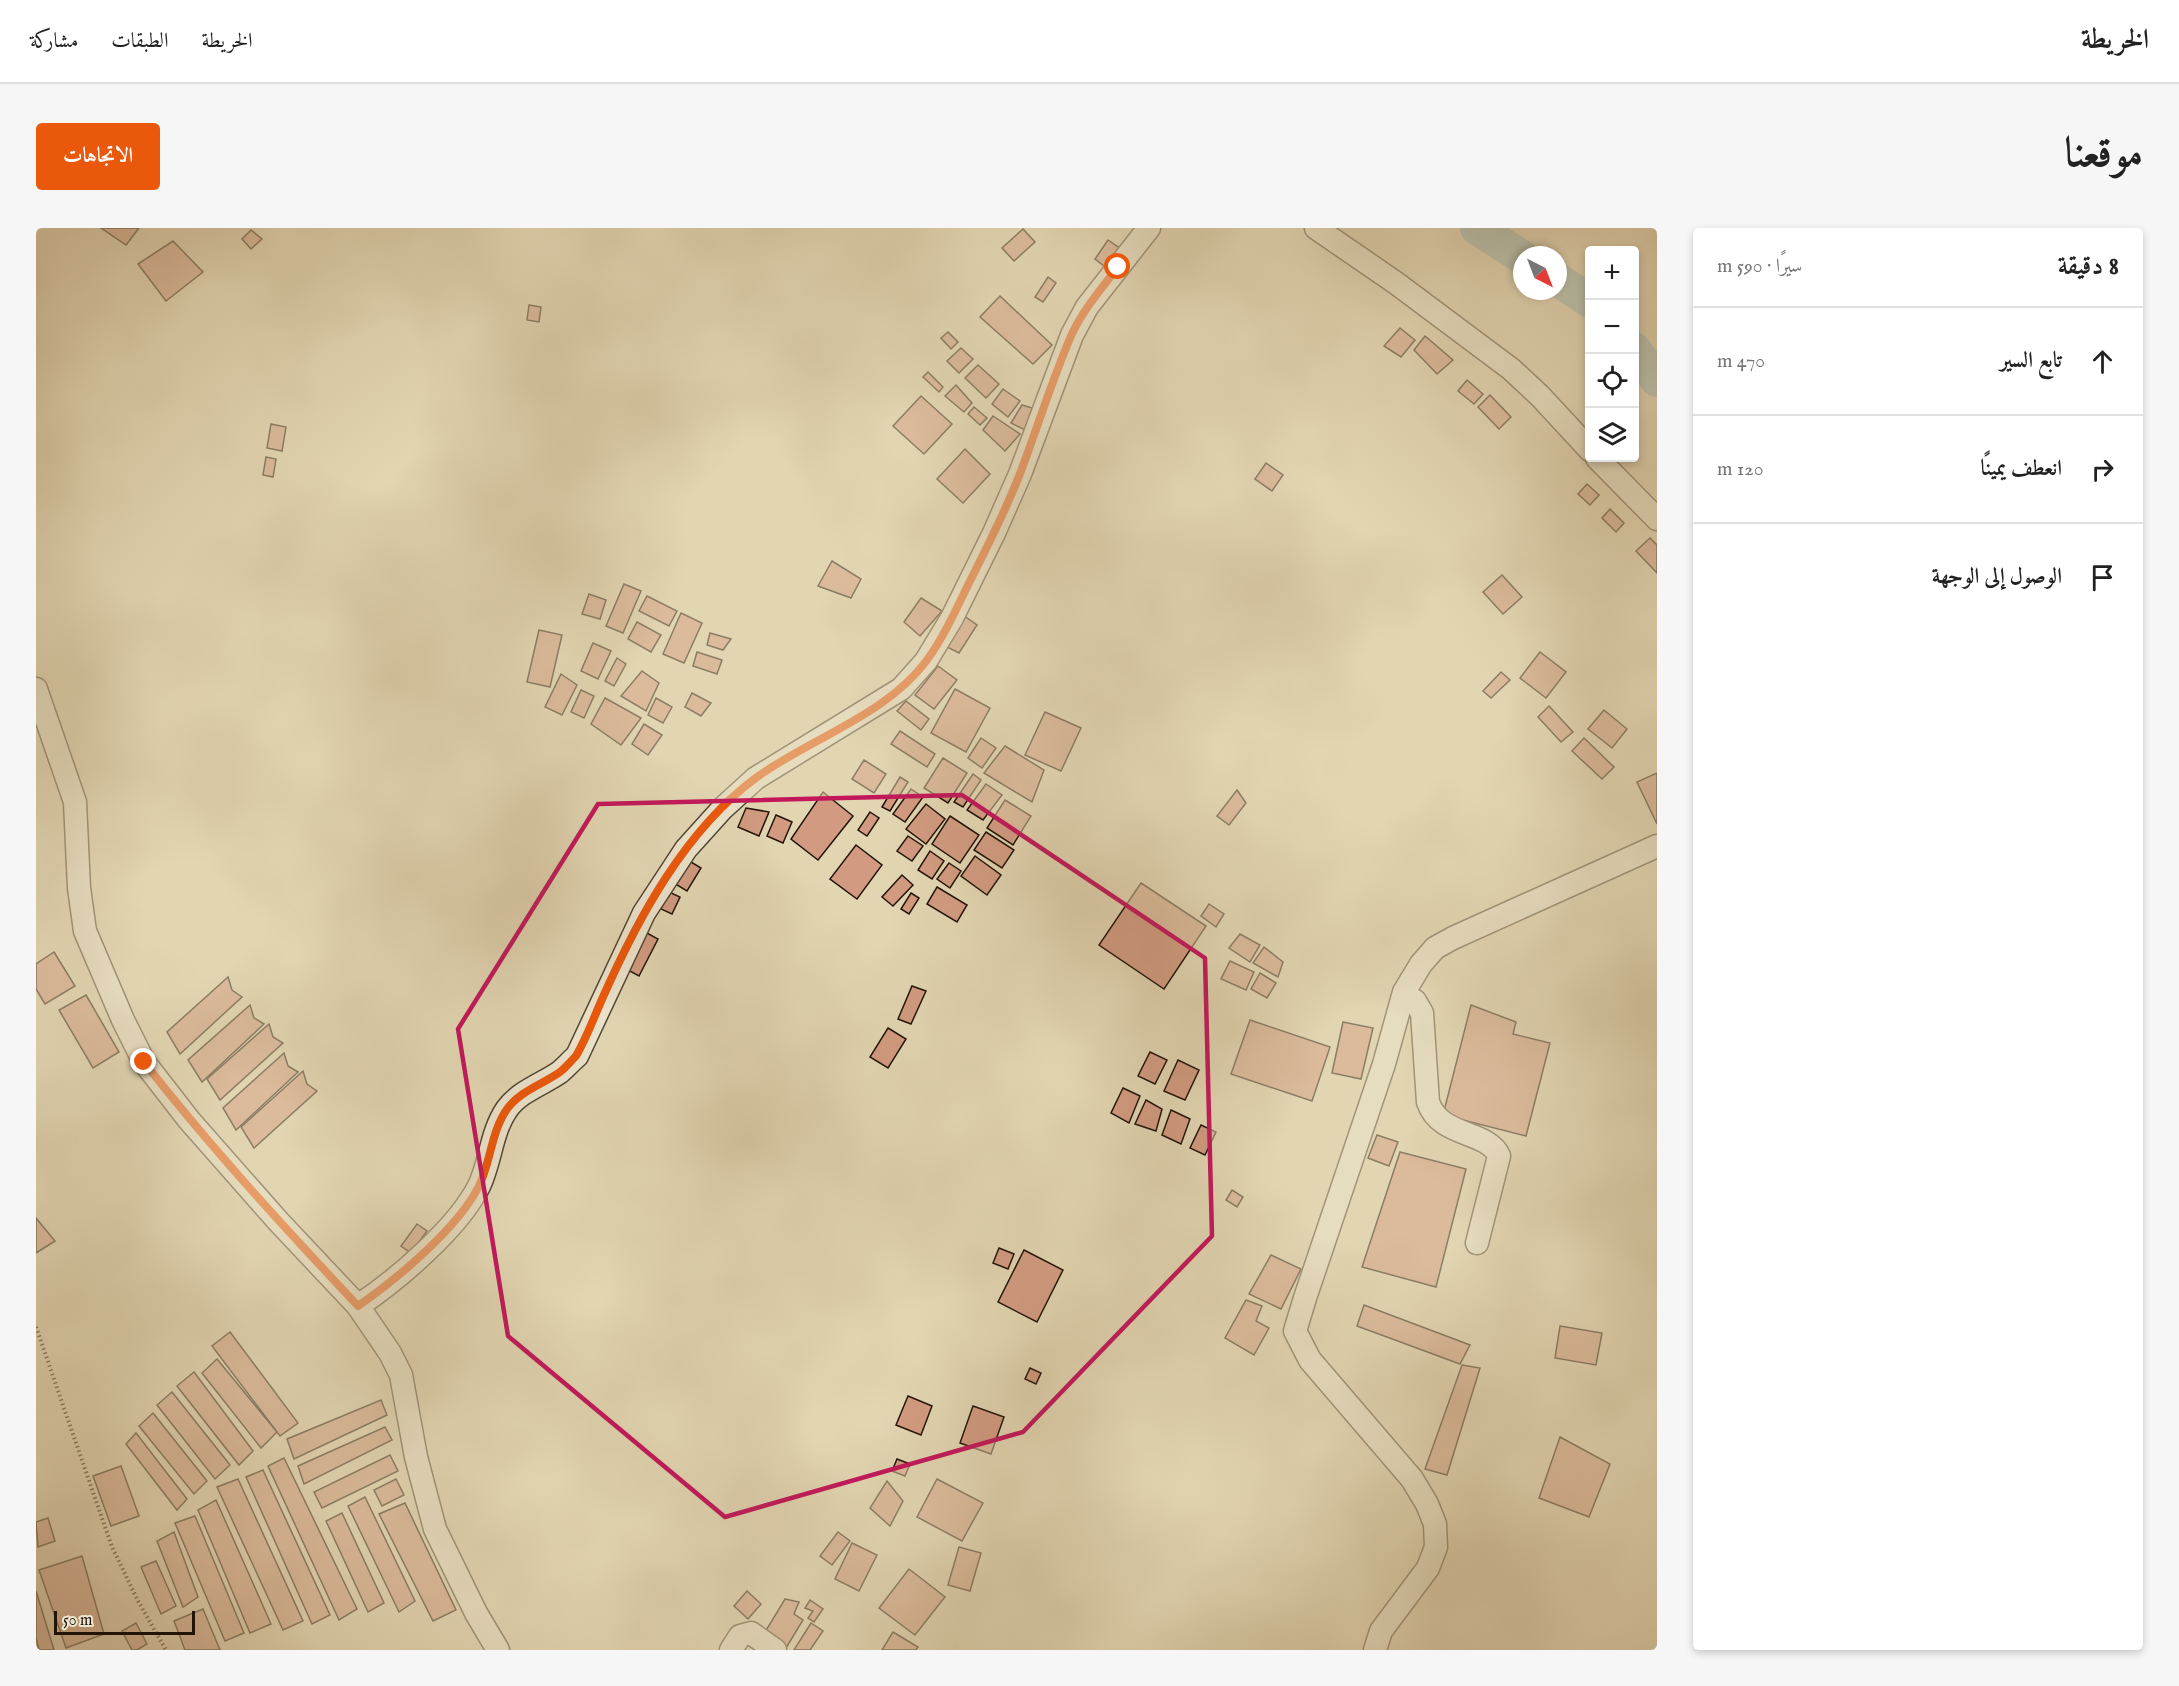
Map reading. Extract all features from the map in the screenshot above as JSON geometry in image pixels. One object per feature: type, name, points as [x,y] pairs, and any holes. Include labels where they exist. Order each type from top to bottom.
[{"type":"street","points":[[358,1306],[398,1275],[450,1227],[469,1203],[479,1185],[491,1152],[496,1128],[508,1107],[523,1094],[561,1071],[576,1056],[644,913],[686,849],[723,808],[756,778],[901,689],[926,661],[952,618],[994,533],[1020,474],[1071,335],[1087,308],[1149,228]]},
{"type":"street","points":[[1316,228],[1396,283],[1511,369],[1540,396],[1585,445]]},
{"type":"street","points":[[1601,462],[1657,519]]},
{"type":"street","points":[[36,689],[75,802],[79,888],[86,931],[128,1030],[144,1062],[189,1120],[278,1221],[358,1306],[390,1353],[401,1375],[416,1457],[435,1529],[476,1613],[498,1650]]},
{"type":"street","points":[[1375,1650],[1381,1631],[1428,1568],[1436,1547],[1435,1524],[1413,1479],[1310,1360],[1295,1331],[1384,1064],[1404,995],[1421,964],[1436,948],[1453,938],[1657,846]]},
{"type":"street","points":[[1404,995],[1415,1001],[1422,1013],[1428,1102],[1431,1113],[1440,1122],[1492,1146],[1498,1156],[1478,1243]]},
{"type":"street","points":[[730,1650],[740,1636],[751,1633],[775,1650]]},
{"type":"path","points":[[36,1327],[112,1547],[138,1601],[166,1650]]},
{"type":"highlighted area","points":[[962,795],[1205,958],[1212,1236],[1023,1432],[725,1517],[508,1336],[458,1029],[598,804]]},
{"type":"building","points":[[101,228],[139,228],[126,245]]},
{"type":"building","points":[[1023,229],[1035,242],[1014,261],[1002,248]]},
{"type":"building","points":[[251,230],[262,239],[251,249],[242,239]]},
{"type":"building","points":[[1108,240],[1121,249],[1108,269],[1095,259]]},
{"type":"building","points":[[173,241],[203,272],[166,301],[138,264]]},
{"type":"building","points":[[1048,277],[1056,283],[1043,302],[1035,297]]},
{"type":"building","points":[[1000,296],[1052,345],[1033,364],[980,317]]},
{"type":"building","points":[[529,305],[541,307],[539,322],[527,320]]},
{"type":"building","points":[[1400,328],[1415,340],[1401,357],[1384,346]]},
{"type":"building","points":[[948,332],[958,342],[951,349],[941,338]]},
{"type":"building","points":[[1425,336],[1453,360],[1437,374],[1414,350]]},
{"type":"building","points":[[961,348],[973,359],[959,373],[947,361]]},
{"type":"building","points":[[978,365],[999,384],[986,398],[965,378]]},
{"type":"building","points":[[928,372],[943,387],[939,392],[923,377]]},
{"type":"building","points":[[1467,380],[1483,394],[1474,404],[1458,391]]},
{"type":"building","points":[[956,385],[972,403],[964,412],[945,396]]},
{"type":"building","points":[[1003,389],[1020,401],[1008,417],[992,404]]},
{"type":"building","points":[[1490,395],[1511,417],[1499,429],[1478,407]]},
{"type":"building","points":[[921,396],[952,424],[924,454],[893,426]]},
{"type":"building","points":[[1022,405],[1035,409],[1029,432],[1011,423]]},
{"type":"building","points":[[974,407],[987,418],[980,425],[968,414]]},
{"type":"building","points":[[993,416],[1020,434],[1005,451],[983,430]]},
{"type":"building","points":[[271,424],[286,427],[282,451],[267,448]]},
{"type":"building","points":[[965,449],[990,474],[963,503],[937,479]]},
{"type":"building","points":[[266,457],[276,459],[273,477],[263,475]]},
{"type":"building","points":[[1266,463],[1283,475],[1272,491],[1255,479]]},
{"type":"building","points":[[1587,484],[1599,495],[1590,505],[1578,494]]},
{"type":"building","points":[[1610,509],[1624,523],[1616,532],[1602,518]]},
{"type":"building","points":[[1650,538],[1657,545],[1657,573],[1636,551]]},
{"type":"building","points":[[832,561],[861,579],[851,598],[818,586]]},
{"type":"building","points":[[1502,575],[1522,597],[1503,614],[1483,592]]},
{"type":"building","points":[[624,584],[641,591],[623,633],[606,626]]},
{"type":"building","points":[[589,594],[606,600],[600,619],[582,614]]},
{"type":"building","points":[[647,596],[677,611],[669,626],[639,611]]},
{"type":"building","points":[[921,598],[942,611],[920,636],[904,622]]},
{"type":"building","points":[[681,613],[702,623],[684,663],[663,654]]},
{"type":"building","points":[[963,615],[977,625],[959,653],[947,647]]},
{"type":"building","points":[[637,622],[661,635],[651,652],[628,639]]},
{"type":"building","points":[[539,630],[562,635],[550,687],[527,682]]},
{"type":"building","points":[[710,633],[731,639],[723,650],[707,645]]},
{"type":"building","points":[[593,643],[611,651],[598,679],[581,671]]},
{"type":"building","points":[[697,652],[722,660],[717,674],[693,666]]},
{"type":"building","points":[[1540,652],[1566,672],[1546,698],[1520,678]]},
{"type":"building","points":[[617,658],[626,664],[614,686],[605,681]]},
{"type":"building","points":[[938,666],[957,680],[934,709],[915,695]]},
{"type":"building","points":[[642,671],[659,683],[646,711],[621,696]]},
{"type":"building","points":[[1501,672],[1510,680],[1491,698],[1483,691]]},
{"type":"building","points":[[561,674],[577,685],[562,715],[545,707]]},
{"type":"building","points":[[955,689],[990,708],[966,752],[931,733]]},
{"type":"building","points":[[581,690],[594,696],[584,718],[571,712]]},
{"type":"building","points":[[692,693],[711,703],[701,716],[685,707]]},
{"type":"building","points":[[605,698],[641,718],[621,745],[591,724]]},
{"type":"building","points":[[656,698],[672,707],[663,723],[648,715]]},
{"type":"building","points":[[906,701],[929,719],[921,730],[897,711]]},
{"type":"building","points":[[1549,706],[1573,732],[1561,742],[1538,717]]},
{"type":"building","points":[[1604,710],[1627,729],[1612,748],[1588,729]]},
{"type":"building","points":[[1045,712],[1081,728],[1061,771],[1025,755]]},
{"type":"building","points":[[644,724],[662,735],[648,755],[632,744]]},
{"type":"building","points":[[900,731],[935,754],[927,767],[891,744]]},
{"type":"building","points":[[981,738],[996,748],[982,768],[968,758]]},
{"type":"building","points":[[1584,738],[1614,767],[1602,779],[1572,751]]},
{"type":"building","points":[[1005,746],[1044,770],[1032,802],[984,773]]},
{"type":"building","points":[[943,758],[967,773],[948,803],[924,788]]},
{"type":"building","points":[[864,760],[886,774],[874,793],[852,779]]},
{"type":"building","points":[[1657,773],[1657,824],[1637,782]]},
{"type":"building","points":[[973,774],[981,780],[963,807],[954,802]]},
{"type":"building","points":[[900,777],[908,782],[890,811],[882,807]]},
{"type":"building","points":[[986,784],[1002,795],[983,820],[967,810]]},
{"type":"building","points":[[911,789],[923,797],[905,822],[893,814]]},
{"type":"building","points":[[1237,790],[1246,803],[1229,825],[1217,816]]},
{"type":"building","points":[[823,792],[853,816],[818,860],[791,839]]},
{"type":"building","points":[[1005,800],[1031,816],[1013,845],[987,828]]},
{"type":"building","points":[[926,804],[945,819],[926,844],[906,829]]},
{"type":"building","points":[[746,808],[769,812],[759,836],[738,827]]},
{"type":"building","points":[[870,812],[879,818],[867,836],[858,830]]},
{"type":"building","points":[[776,815],[792,822],[783,843],[767,836]]},
{"type":"building","points":[[950,816],[979,835],[960,863],[932,844]]},
{"type":"building","points":[[986,832],[1014,850],[1002,868],[974,850]]},
{"type":"building","points":[[908,836],[923,846],[912,861],[897,851]]},
{"type":"building","points":[[856,845],[882,865],[857,899],[830,879]]},
{"type":"building","points":[[930,851],[944,861],[932,879],[918,870]]},
{"type":"building","points":[[975,856],[1001,875],[987,895],[961,876]]},
{"type":"building","points":[[686,859],[701,868],[687,891],[672,882]]},
{"type":"building","points":[[949,863],[961,871],[950,888],[937,879]]},
{"type":"building","points":[[902,875],[913,885],[893,906],[882,897]]},
{"type":"building","points":[[1141,883],[1206,926],[1164,989],[1099,945]]},
{"type":"building","points":[[937,887],[967,905],[957,922],[927,904]]},
{"type":"building","points":[[669,892],[680,897],[672,914],[661,909]]},
{"type":"building","points":[[911,893],[919,898],[909,914],[901,909]]},
{"type":"building","points":[[1209,904],[1224,914],[1216,927],[1201,916]]},
{"type":"building","points":[[645,932],[658,939],[639,976],[626,969]]},
{"type":"building","points":[[1240,934],[1260,945],[1250,962],[1229,948]]},
{"type":"building","points":[[1264,947],[1283,962],[1278,977],[1253,963]]},
{"type":"building","points":[[54,952],[75,986],[45,1004],[36,989],[36,964]]},
{"type":"building","points":[[1230,961],[1254,972],[1246,990],[1221,979]]},
{"type":"building","points":[[1260,973],[1276,983],[1267,998],[1251,989]]},
{"type":"building","points":[[228,977],[232,990],[242,997],[180,1054],[167,1032]]},
{"type":"building","points":[[912,986],[926,991],[911,1024],[898,1019]]},
{"type":"building","points":[[86,995],[119,1052],[93,1068],[59,1010]]},
{"type":"building","points":[[250,1005],[254,1018],[264,1024],[202,1082],[188,1060]]},
{"type":"building","points":[[1471,1005],[1516,1022],[1513,1034],[1550,1043],[1526,1136],[1443,1115]]},
{"type":"building","points":[[1250,1020],[1330,1047],[1312,1101],[1231,1074]]},
{"type":"building","points":[[1343,1022],[1373,1028],[1361,1079],[1332,1073]]},
{"type":"building","points":[[269,1024],[273,1037],[283,1043],[220,1100],[207,1079]]},
{"type":"building","points":[[888,1028],[906,1039],[888,1068],[870,1057]]},
{"type":"building","points":[[1150,1052],[1167,1060],[1155,1084],[1138,1076]]},
{"type":"building","points":[[284,1053],[288,1066],[298,1072],[236,1130],[223,1108]]},
{"type":"building","points":[[1178,1060],[1199,1070],[1185,1100],[1164,1091]]},
{"type":"building","points":[[303,1071],[307,1084],[317,1091],[254,1148],[241,1127]]},
{"type":"building","points":[[1123,1088],[1140,1096],[1129,1123],[1111,1113]]},
{"type":"building","points":[[1146,1100],[1162,1109],[1156,1131],[1135,1124]]},
{"type":"building","points":[[1171,1110],[1190,1119],[1181,1144],[1162,1135]]},
{"type":"building","points":[[1201,1125],[1216,1132],[1205,1155],[1190,1148]]},
{"type":"building","points":[[1377,1135],[1398,1142],[1389,1166],[1368,1158]]},
{"type":"building","points":[[1400,1152],[1466,1169],[1436,1287],[1362,1267]]},
{"type":"building","points":[[1232,1190],[1243,1197],[1237,1207],[1226,1200]]},
{"type":"building","points":[[36,1218],[55,1241],[36,1253]]},
{"type":"building","points":[[417,1224],[427,1231],[411,1253],[401,1246]]},
{"type":"building","points":[[999,1248],[1014,1254],[1008,1269],[993,1263]]},
{"type":"building","points":[[1024,1250],[1063,1270],[1037,1322],[998,1302]]},
{"type":"building","points":[[1271,1255],[1301,1269],[1281,1309],[1249,1294]]},
{"type":"building","points":[[1246,1300],[1262,1306],[1256,1321],[1269,1328],[1254,1355],[1225,1338]]},
{"type":"building","points":[[1364,1305],[1470,1345],[1460,1364],[1357,1326]]},
{"type":"building","points":[[1560,1326],[1602,1333],[1596,1365],[1555,1358]]},
{"type":"building","points":[[230,1332],[298,1423],[280,1436],[212,1346]]},
{"type":"building","points":[[217,1359],[277,1432],[261,1448],[202,1373]]},
{"type":"building","points":[[1462,1365],[1480,1368],[1447,1475],[1425,1469]]},
{"type":"building","points":[[1030,1368],[1041,1373],[1036,1384],[1025,1379]]},
{"type":"building","points":[[194,1372],[253,1451],[239,1465],[177,1386]]},
{"type":"building","points":[[172,1392],[230,1465],[215,1479],[157,1405]]},
{"type":"building","points":[[908,1396],[932,1406],[921,1435],[896,1425]]},
{"type":"building","points":[[381,1400],[387,1415],[294,1459],[287,1439]]},
{"type":"building","points":[[973,1406],[1004,1417],[991,1454],[960,1443]]},
{"type":"building","points":[[153,1413],[207,1481],[194,1494],[139,1426]]},
{"type":"building","points":[[385,1427],[392,1440],[304,1484],[298,1466]]},
{"type":"building","points":[[136,1433],[187,1499],[177,1510],[126,1444]]},
{"type":"building","points":[[1560,1437],[1610,1464],[1589,1517],[1539,1498]]},
{"type":"building","points":[[390,1455],[398,1471],[322,1508],[314,1492]]},
{"type":"building","points":[[284,1458],[357,1609],[339,1620],[268,1466]]},
{"type":"building","points":[[897,1459],[910,1464],[905,1476],[892,1471]]},
{"type":"building","points":[[121,1466],[139,1516],[111,1526],[93,1476]]},
{"type":"building","points":[[263,1470],[330,1615],[312,1624],[246,1477]]},
{"type":"building","points":[[238,1479],[303,1621],[283,1630],[217,1487]]},
{"type":"building","points":[[396,1479],[404,1495],[382,1506],[374,1490]]},
{"type":"building","points":[[937,1479],[983,1503],[962,1541],[917,1517]]},
{"type":"building","points":[[887,1481],[903,1501],[890,1526],[870,1508]]},
{"type":"building","points":[[365,1497],[415,1601],[399,1612],[348,1506]]},
{"type":"building","points":[[216,1500],[271,1624],[250,1633],[198,1510]]},
{"type":"building","points":[[405,1503],[456,1610],[433,1621],[379,1514]]},
{"type":"building","points":[[342,1513],[384,1603],[368,1612],[326,1521]]},
{"type":"building","points":[[195,1516],[244,1633],[225,1641],[175,1523]]},
{"type":"building","points":[[48,1518],[55,1541],[38,1547],[36,1522]]},
{"type":"building","points":[[174,1532],[198,1597],[183,1607],[157,1541]]},
{"type":"building","points":[[838,1532],[850,1541],[832,1565],[820,1556]]},
{"type":"building","points":[[852,1543],[877,1555],[859,1591],[835,1579]]},
{"type":"building","points":[[959,1547],[981,1553],[970,1591],[948,1585]]},
{"type":"building","points":[[82,1556],[104,1634],[66,1648],[39,1570]]},
{"type":"building","points":[[156,1561],[176,1606],[161,1614],[141,1567]]},
{"type":"building","points":[[909,1569],[945,1597],[915,1635],[879,1608]]},
{"type":"building","points":[[36,1591],[54,1650],[39,1650],[36,1638]]},
{"type":"building","points":[[747,1591],[761,1604],[748,1619],[734,1606]]},
{"type":"building","points":[[785,1599],[799,1602],[794,1614],[803,1620],[786,1648],[762,1637]]},
{"type":"building","points":[[810,1600],[823,1609],[814,1622],[808,1618],[813,1611],[805,1608]]},
{"type":"building","points":[[203,1609],[220,1650],[185,1650],[174,1621]]},
{"type":"building","points":[[136,1623],[147,1644],[137,1650],[132,1650],[122,1631]]},
{"type":"building","points":[[811,1623],[823,1631],[810,1650],[794,1650]]},
{"type":"building","points":[[893,1632],[918,1647],[916,1650],[882,1650]]},
{"type":"waterway","points":[[1477,228],[1513,251]]},
{"type":"waterway","points":[[1567,286],[1588,300]]},
{"type":"waterway","points":[[1638,354],[1657,380]]},
{"type":"route","points":[[144,1062],[189,1120],[278,1221],[358,1306],[376,1294],[450,1227],[469,1203],[479,1185],[491,1152],[496,1128],[508,1107],[523,1094],[561,1071],[576,1056],[644,913],[686,849],[723,808],[756,778],[901,689],[926,661],[952,618],[994,533],[1020,474],[1071,335],[1087,308],[1118,267]]}]
